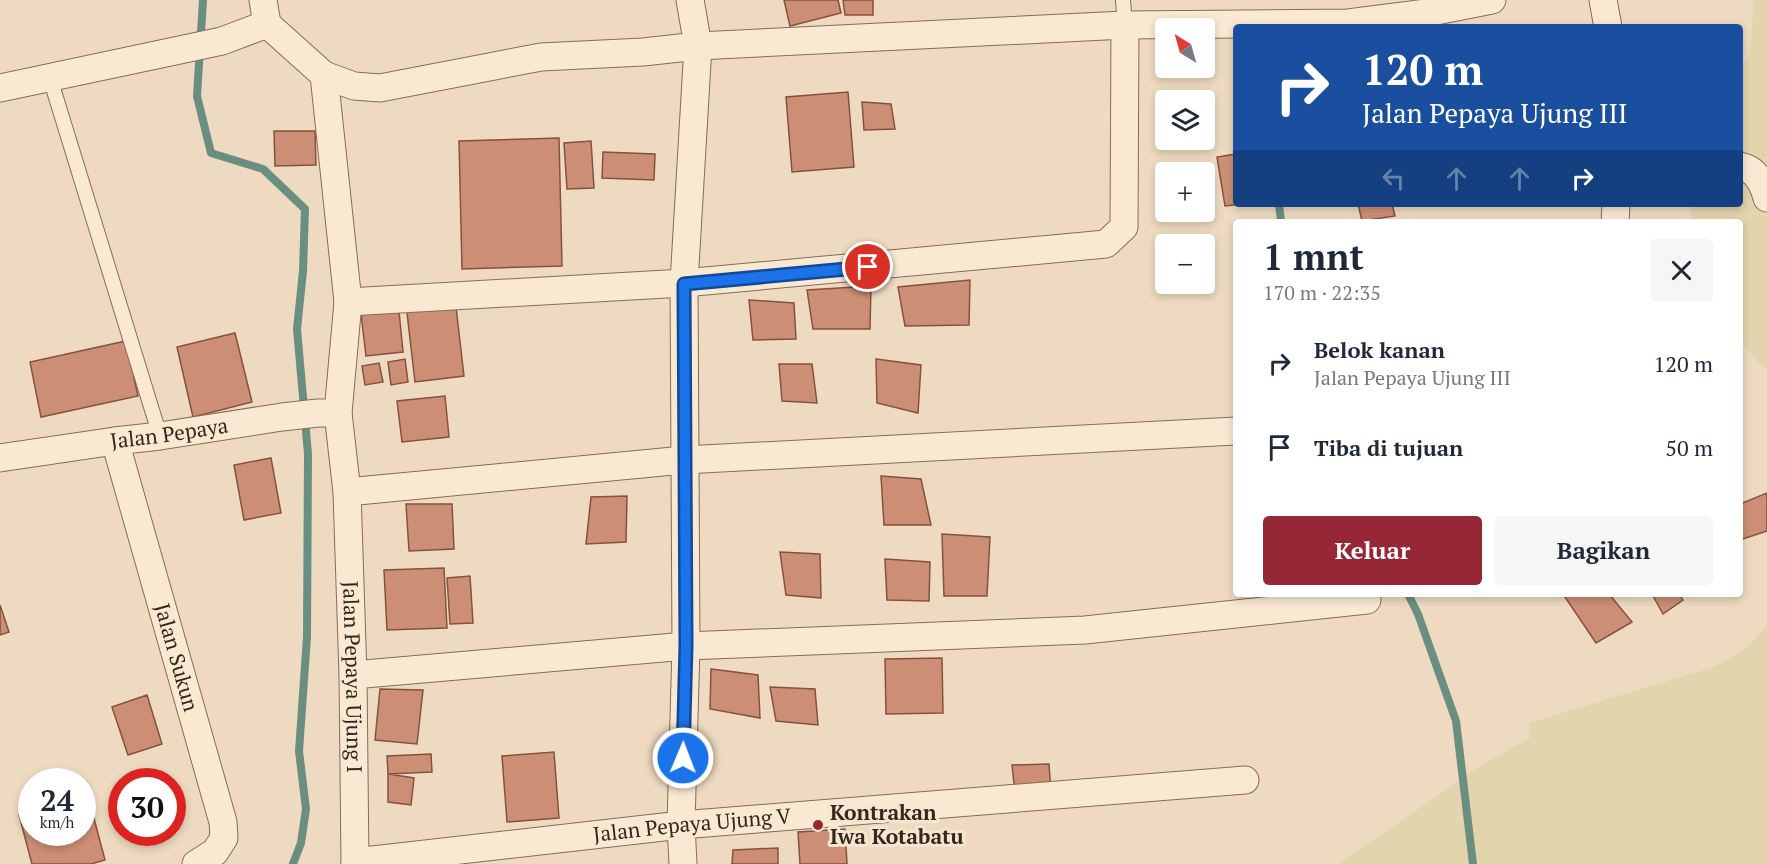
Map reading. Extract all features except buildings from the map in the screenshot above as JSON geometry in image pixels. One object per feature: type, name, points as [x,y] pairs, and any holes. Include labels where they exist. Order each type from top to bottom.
[{"type":"street","points":[[683,864],[681,825],[686,645],[684,284],[698,46],[690,0]]},
{"type":"street","points":[[0,87],[222,41],[265,12],[324,75],[354,86],[380,88],[541,57],[643,52],[1124,13],[1347,23],[1426,13],[1492,0]]},
{"type":"street","points":[[1603,0],[1607,24]]},
{"type":"street","points":[[348,302],[684,284],[1106,244],[1124,227],[1124,13]]},
{"type":"street","name":"Jalan Pepaya Ujung I","points":[[324,75],[348,302],[328,413],[347,492],[353,675],[355,863]]},
{"type":"street","points":[[1743,167],[1752,171],[1759,178],[1767,198]]},
{"type":"street","name":"Jalan Pepaya","points":[[0,458],[282,417],[328,413]]},
{"type":"street","points":[[347,492],[684,460],[1233,431]]},
{"type":"street","name":"Jalan Sukun","points":[[115,441],[223,822],[224,838],[215,852],[196,864]]},
{"type":"street","points":[[353,675],[686,645],[1085,630],[1367,600]]},
{"type":"street","name":"Jalan Pepaya Ujung V","points":[[355,863],[681,825],[1245,780]]},
{"type":"lane","points":[[50,78],[160,436]]},
{"type":"shaded area","points":[[1754,0],[1767,0],[1767,369],[1754,358],[1743,343],[1743,219],[1691,219],[1691,207],[1743,207],[1743,65],[1750,54]]},
{"type":"shaded area","points":[[1767,625],[1767,864],[1339,864],[1480,766],[1530,738],[1529,723],[1717,666],[1750,645]]},
{"type":"waterway","points":[[203,0],[197,96],[211,153],[263,169],[305,209],[303,271],[297,329],[308,454],[307,637],[299,751],[306,809],[301,843],[293,864]]},
{"type":"waterway","points":[[1279,207],[1281,219]]},
{"type":"waterway","points":[[1410,597],[1418,614],[1456,721],[1473,864]]},
{"type":"place","name":"Kontrakan Iwa Kotabatu","points":[[818,825]]},
{"type":"route","points":[[683,758],[686,645],[684,284],[868,267]]}]
